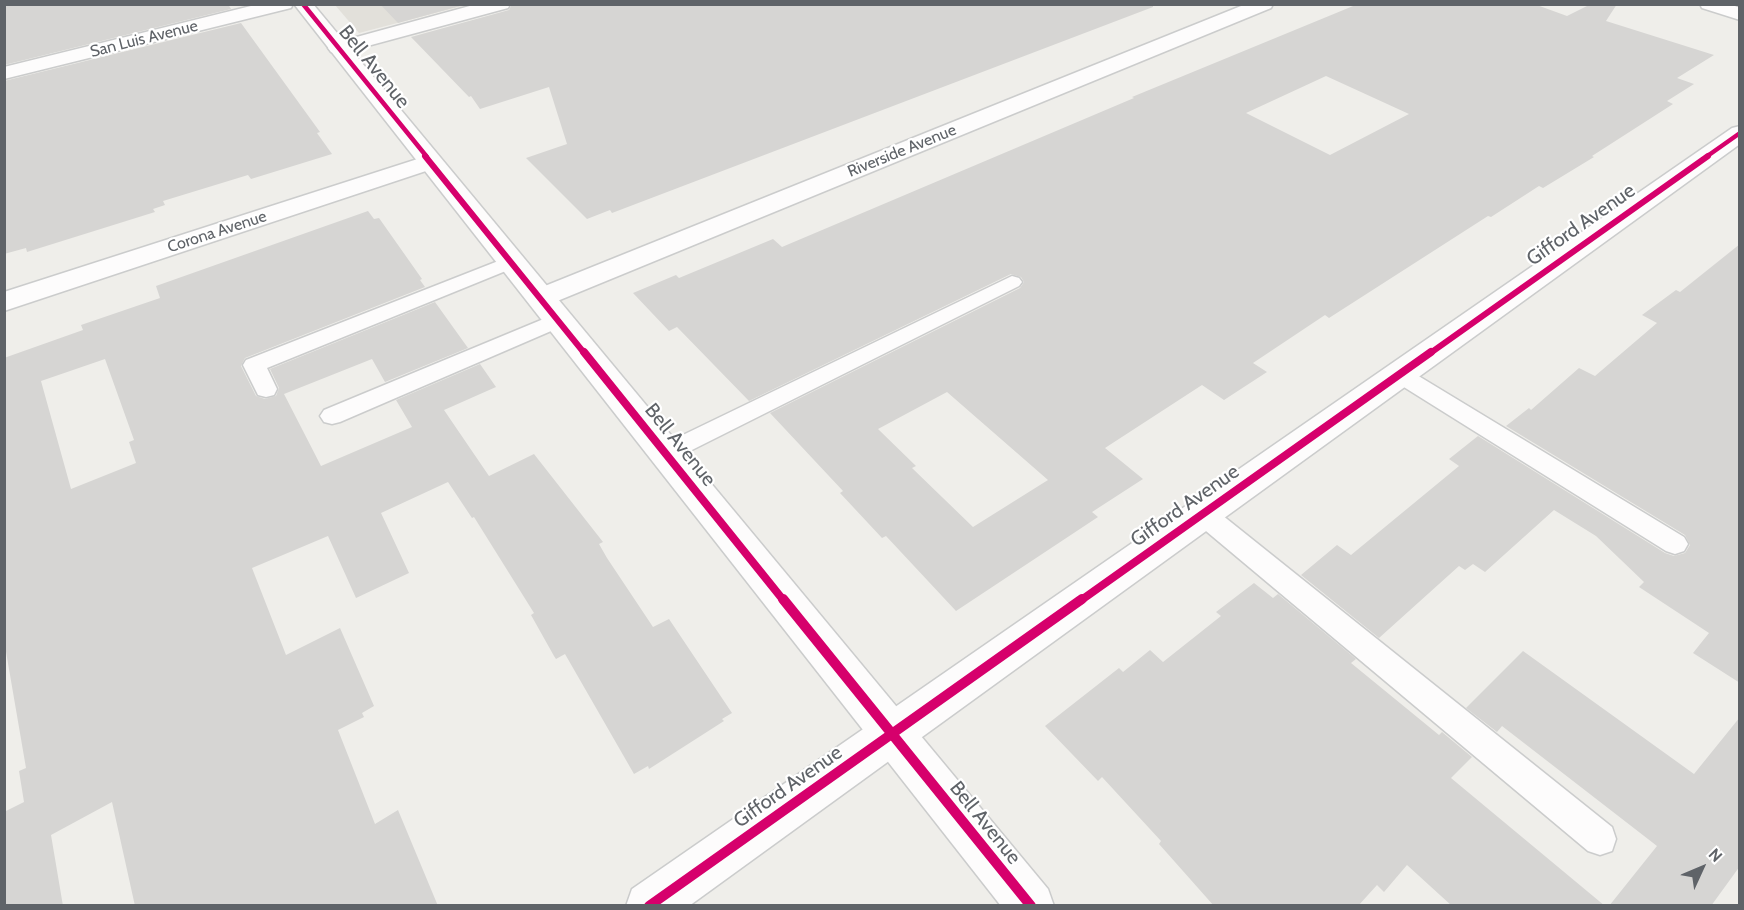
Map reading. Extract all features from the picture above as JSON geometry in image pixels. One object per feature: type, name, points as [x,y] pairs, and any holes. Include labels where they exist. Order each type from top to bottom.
[{"type":"street","name":"San Luis Avenue","points":[[4,74],[284,4]]},
{"type":"street","name":"Bell Avenue","points":[[303,4],[1031,906]]},
{"type":"street","points":[[338,48],[501,4]]},
{"type":"street","name":"Riverside Avenue","points":[[549,309],[1264,4]]},
{"type":"street","points":[[1708,4],[1740,14]]},
{"type":"street","name":"Gifford Avenue","points":[[650,906],[1740,133]]},
{"type":"street","name":"Corona Avenue","points":[[4,302],[430,162]]},
{"type":"lane","points":[[266,389],[254,365],[511,262]]},
{"type":"lane","points":[[666,453],[1012,282]]},
{"type":"lane","points":[[332,416],[549,309]]},
{"type":"lane","points":[[1399,374],[1675,544]]},
{"type":"lane","points":[[1203,514],[1600,839]]},
{"type":"shaded area","points":[[335,5],[466,5],[359,33]]},
{"type":"building","points":[[4,4],[228,4],[231,9],[4,65]]},
{"type":"building","points":[[380,4],[467,4],[398,23]]},
{"type":"building","points":[[512,4],[1153,4],[1153,7],[612,213],[610,210],[587,219],[526,158],[567,144],[549,87],[480,109],[471,96],[469,97],[411,37],[509,10]]},
{"type":"building","points":[[1358,4],[1534,4],[1567,16],[1591,4],[1617,4],[1606,21],[1714,55],[1677,78],[1694,84],[1667,101],[1673,104],[1592,156],[1594,157],[1543,188],[1539,186],[1491,217],[1488,216],[1329,318],[1325,315],[1253,363],[1267,372],[1224,400],[1202,385],[1105,448],[1143,479],[1092,512],[1098,517],[956,611],[886,536],[882,538],[840,493],[843,491],[770,413],[1020,288],[1024,282],[1021,277],[1011,274],[749,401],[677,327],[669,331],[633,293],[676,275],[679,278],[773,239],[782,247],[1134,98],[1132,97]],"holes":[[[1326,76],[1409,114],[1330,155],[1246,113]],[[947,392],[1048,480],[973,527],[912,468],[916,466],[878,429]]]},
{"type":"building","points":[[241,23],[320,132],[317,133],[332,154],[251,179],[248,175],[163,201],[165,205],[153,209],[155,212],[27,252],[26,248],[4,254],[4,81]]},
{"type":"building","points":[[368,211],[374,219],[379,218],[422,279],[420,280],[425,287],[245,358],[241,366],[256,396],[265,399],[276,396],[279,388],[270,369],[435,302],[468,348],[385,382],[372,359],[284,394],[321,466],[412,427],[396,400],[480,364],[496,387],[444,410],[489,476],[534,454],[603,542],[599,544],[607,558],[653,627],[669,619],[732,713],[722,719],[724,721],[649,769],[648,766],[634,774],[565,654],[556,659],[531,615],[534,613],[474,517],[472,518],[448,482],[381,513],[409,573],[356,598],[328,536],[252,568],[286,655],[340,628],[374,706],[362,713],[364,717],[338,730],[375,824],[398,810],[438,906],[135,906],[112,802],[51,835],[63,906],[4,906],[4,812],[24,802],[19,771],[26,768],[4,640],[4,358],[83,330],[81,325],[160,298],[156,286]],"holes":[[[105,359],[134,440],[129,442],[136,463],[71,489],[41,381]]]},
{"type":"building","points":[[1740,244],[1740,683],[1693,653],[1709,633],[1639,587],[1644,582],[1596,536],[1554,510],[1485,572],[1473,564],[1465,570],[1459,566],[1379,638],[1301,575],[1337,545],[1351,555],[1459,466],[1449,459],[1478,436],[1665,553],[1674,556],[1685,553],[1690,545],[1685,535],[1506,426],[1529,408],[1531,410],[1579,368],[1595,376],[1657,323],[1642,315],[1676,290],[1680,292]]},
{"type":"building","points":[[1254,583],[1273,598],[1278,594],[1356,659],[1351,663],[1439,735],[1442,732],[1472,757],[1451,778],[1605,906],[1452,906],[1407,865],[1384,892],[1377,885],[1358,906],[1214,906],[1159,844],[1161,841],[1102,777],[1098,781],[1045,726],[1119,668],[1123,672],[1150,650],[1163,662],[1221,616],[1216,612]]},
{"type":"building","points":[[1523,651],[1694,774],[1740,717],[1740,866],[1711,906],[1609,906],[1657,846],[1502,726],[1497,732],[1466,708]]},
{"type":"cycle path","points":[[303,4],[1031,906]]},
{"type":"cycle path","points":[[649,906],[1740,133]]}]
